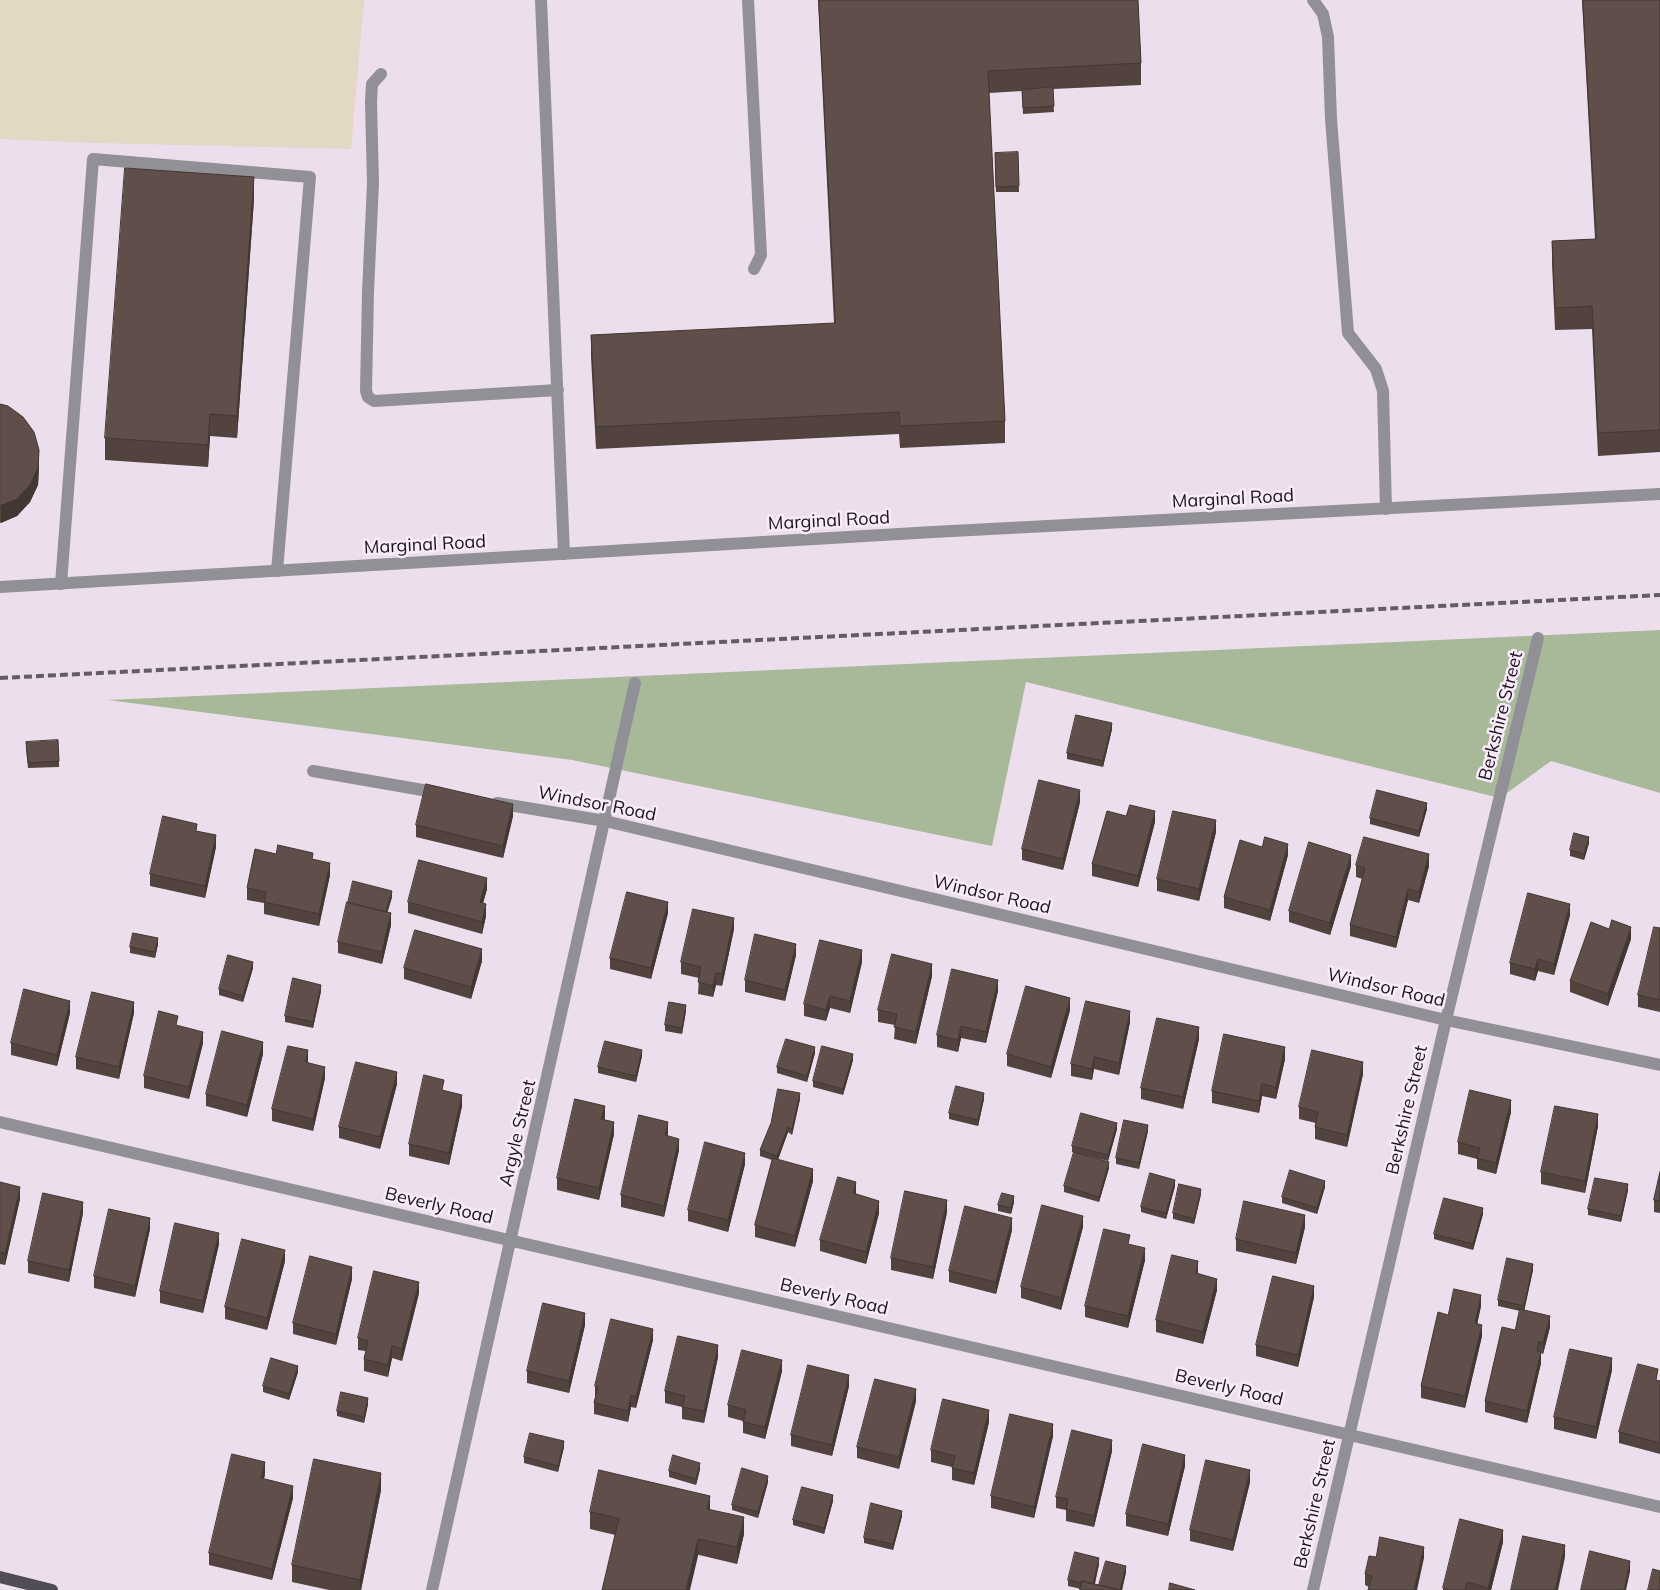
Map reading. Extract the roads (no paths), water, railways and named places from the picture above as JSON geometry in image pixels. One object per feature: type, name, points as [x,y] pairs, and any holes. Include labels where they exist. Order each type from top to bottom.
[{"type":"main road","points":[[0,1577],[52,1590]]},
{"type":"street","points":[[540,0],[564,554]]},
{"type":"street","points":[[748,0],[760,255],[754,269]]},
{"type":"street","points":[[1313,0],[1323,14],[1328,37],[1331,119],[1348,333],[1376,369],[1383,391],[1386,509]]},
{"type":"street","points":[[381,74],[372,84],[371,102],[373,183],[368,292],[366,391],[368,397],[374,401],[558,390]]},
{"type":"street","points":[[62,584],[93,159],[310,177],[277,571]]},
{"type":"street","name":"Marginal Road","points":[[0,588],[933,532],[1660,494]]},
{"type":"street","name":"Berkshire Street","points":[[1313,1590],[1446,1020],[1538,638]]},
{"type":"street","name":"Argyle Street","points":[[432,1590],[512,1240],[635,683]]},
{"type":"street","points":[[313,771],[449,794]]},
{"type":"street","name":"Windsor Road","points":[[488,801],[605,821],[1446,1020],[1660,1065]]},
{"type":"street","name":"Beverly Road","points":[[0,1122],[1660,1507]]},
{"type":"railway","points":[[0,678],[1660,595]]}]
